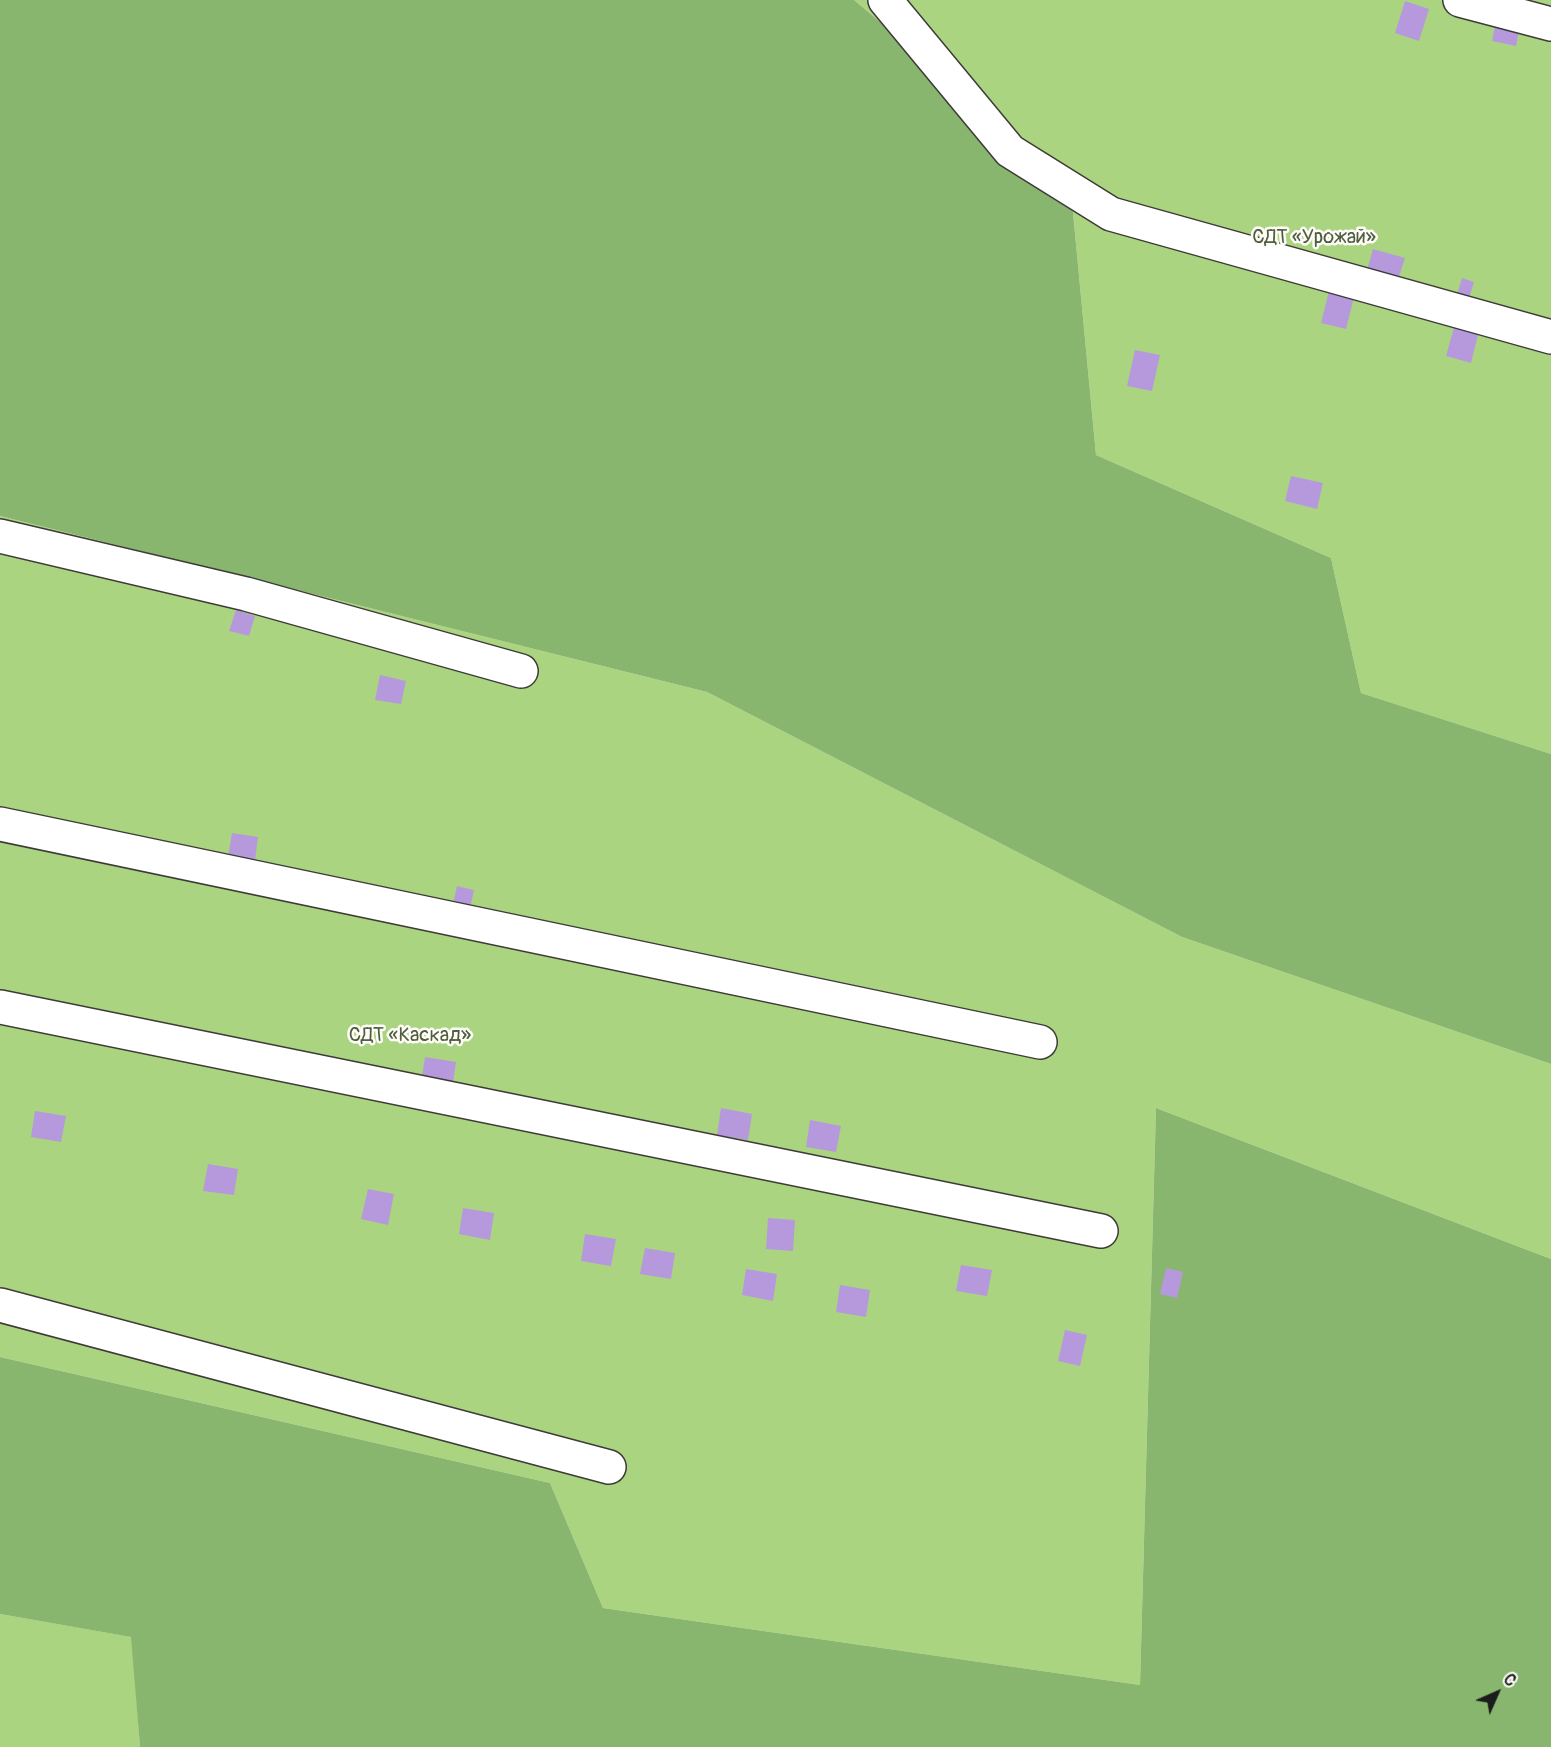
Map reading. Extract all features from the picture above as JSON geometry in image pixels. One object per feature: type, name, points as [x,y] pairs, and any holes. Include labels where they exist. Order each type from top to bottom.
[{"type":"lane","points":[[885,0],[1010,151],[1111,214],[1551,337]]},
{"type":"lane","points":[[1460,0],[1551,24]]},
{"type":"lane","points":[[0,536],[246,594],[521,671]]},
{"type":"lane","points":[[0,824],[1040,1042]]},
{"type":"lane","points":[[0,1007],[1101,1231]]},
{"type":"lane","points":[[0,1305],[609,1467]]},
{"type":"green space","points":[[0,0],[854,0],[1070,181],[1096,455],[1331,558],[1361,693],[1551,754],[1551,1064],[1182,937],[707,692],[0,516]]},
{"type":"green space","name":"СДТ «Урожай»","points":[[854,0],[1551,0],[1551,754],[1361,693],[1331,558],[1096,455],[1070,181]]},
{"type":"green space","name":"СДТ «Каскад»","points":[[0,516],[707,692],[1182,937],[1551,1064],[1551,1259],[1156,1108],[1140,1685],[603,1608],[550,1483],[0,1357]]},
{"type":"green space","points":[[1156,1108],[1551,1259],[1551,1747],[140,1747],[131,1637],[0,1614],[0,1357],[550,1483],[603,1608],[1140,1685]]},
{"type":"green space","points":[[0,1614],[132,1637],[140,1747],[0,1747]]},
{"type":"building","points":[[1405,1],[1429,9],[1419,41],[1395,33]]},
{"type":"building","points":[[1496,21],[1520,26],[1516,46],[1492,41]]},
{"type":"building","points":[[1373,249],[1405,258],[1397,283],[1366,274]]},
{"type":"building","points":[[1462,278],[1474,282],[1469,298],[1457,295]]},
{"type":"building","points":[[1329,291],[1354,297],[1346,329],[1321,323]]},
{"type":"building","points":[[1455,324],[1479,331],[1471,363],[1446,356]]},
{"type":"building","points":[[1135,350],[1160,355],[1152,391],[1127,386]]},
{"type":"building","points":[[1291,476],[1323,483],[1317,509],[1285,501]]},
{"type":"building","points":[[236,610],[255,616],[249,636],[229,631]]},
{"type":"building","points":[[380,675],[406,681],[401,704],[375,700]]},
{"type":"building","points":[[232,833],[258,837],[254,868],[227,864]]},
{"type":"building","points":[[457,886],[474,890],[470,908],[453,904]]},
{"type":"building","points":[[425,1057],[456,1062],[452,1089],[421,1083]]},
{"type":"building","points":[[721,1108],[752,1114],[748,1140],[717,1135]]},
{"type":"building","points":[[35,1111],[66,1116],[61,1142],[31,1137]]},
{"type":"building","points":[[810,1120],[841,1126],[836,1152],[806,1147]]},
{"type":"building","points":[[208,1164],[238,1169],[234,1195],[203,1191]]},
{"type":"building","points":[[368,1189],[394,1194],[388,1225],[361,1219]]},
{"type":"building","points":[[463,1208],[494,1213],[490,1240],[459,1234]]},
{"type":"building","points":[[768,1218],[795,1220],[793,1251],[766,1249]]},
{"type":"building","points":[[585,1234],[616,1239],[611,1266],[581,1261]]},
{"type":"building","points":[[645,1248],[675,1253],[671,1279],[640,1274]]},
{"type":"building","points":[[961,1265],[992,1270],[987,1296],[956,1291]]},
{"type":"building","points":[[1166,1268],[1183,1272],[1177,1298],[1160,1294]]},
{"type":"building","points":[[746,1269],[777,1274],[773,1301],[742,1295]]},
{"type":"building","points":[[840,1285],[870,1290],[866,1317],[836,1312]]},
{"type":"building","points":[[1065,1330],[1087,1335],[1080,1366],[1058,1361]]}]
